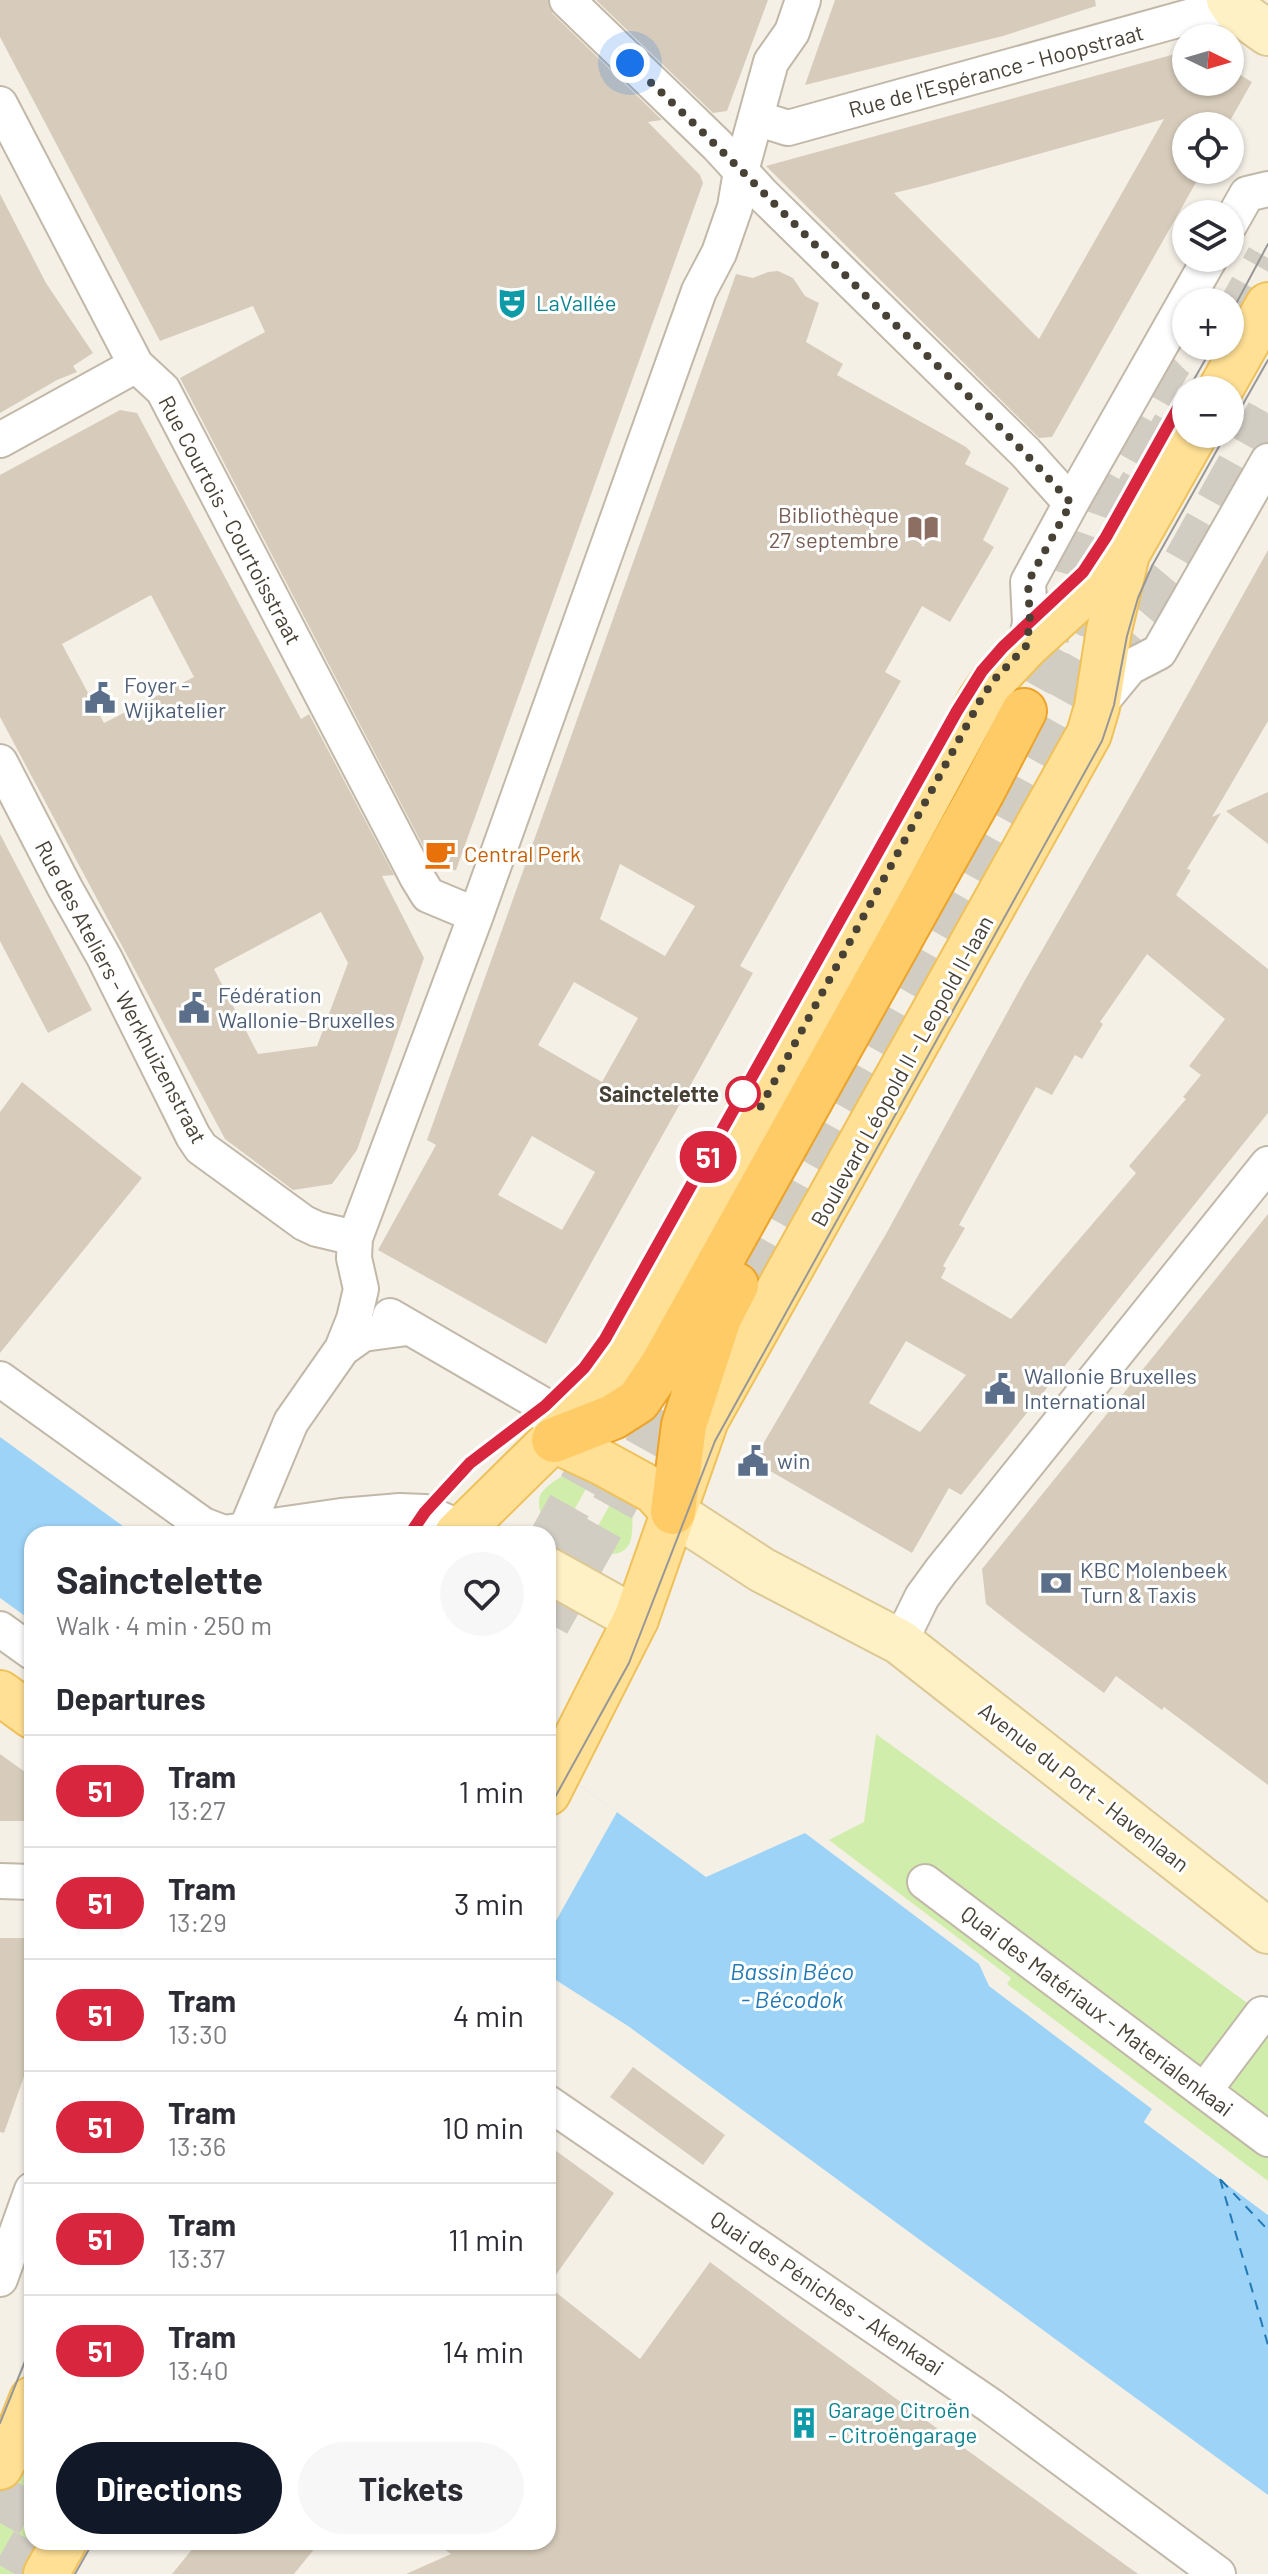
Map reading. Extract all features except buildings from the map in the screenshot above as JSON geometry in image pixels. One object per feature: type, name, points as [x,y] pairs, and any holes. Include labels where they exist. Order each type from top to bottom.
[{"type":"highway","points":[[554,1440],[613,1417],[638,1401],[662,1366],[982,792],[1037,720],[719,1318],[684,1425],[673,1512]]},
{"type":"main road","points":[[1228,376],[1268,305]]},
{"type":"main road","name":"Boulevard Léopold II - Leopold II-laan","points":[[469,1526],[598,1392],[629,1347],[981,699],[1026,646],[1127,554],[1187,448]]},
{"type":"main road","name":"Boulevard Léopold II - Leopold II-laan","points":[[556,1778],[636,1619],[700,1433],[1089,734],[1127,554]]},
{"type":"main road","points":[[554,1440],[654,1491],[673,1512]]},
{"type":"main road","points":[[0,1693],[24,1710]]},
{"type":"main road","points":[[46,2574],[60,2550]]},
{"type":"street","points":[[567,0],[1025,452],[1071,503]]},
{"type":"street","points":[[248,1526],[291,1422],[342,1349],[354,1319],[361,1289],[354,1258],[355,1238],[476,915],[694,305],[719,253],[735,207],[741,171],[771,62],[792,32],[803,0]]},
{"type":"street","name":"Rue de l'Espérance - Hoopstraat","points":[[756,118],[788,128],[1215,8],[1244,14]]},
{"type":"street","name":"Rue Courtois - Courtoisstraat","points":[[0,104],[136,365],[163,390],[417,877],[428,895],[476,915]]},
{"type":"street","points":[[1244,200],[1247,194],[1268,189]]},
{"type":"street","points":[[1026,646],[1030,622],[1028,582],[1202,272]]},
{"type":"street","points":[[0,440],[136,365]]},
{"type":"street","name":"Boulevard Léopold II - Leopold II-laan","points":[[1097,707],[1130,667],[1159,652],[1268,461]]},
{"type":"street","name":"Rue des Ateliers - Werkhuizenstraat","points":[[0,762],[201,1148],[304,1223],[355,1238]]},
{"type":"street","points":[[900,1642],[922,1597],[941,1571],[1268,1164]]},
{"type":"street","points":[[361,1289],[407,1328],[545,1406],[554,1440]]},
{"type":"street","points":[[342,1349],[363,1334],[407,1328]]},
{"type":"street","points":[[0,1379],[206,1526]]},
{"type":"street","points":[[281,1526],[341,1516],[400,1511],[425,1512],[452,1526]]},
{"type":"street","name":"Avenue du Port - Havenlaan","points":[[673,1512],[762,1570],[900,1642],[1268,1931]]},
{"type":"street","points":[[556,1574],[636,1619]]},
{"type":"street","points":[[0,1629],[24,1646]]},
{"type":"street","points":[[0,1881],[24,1882]]},
{"type":"street","name":"Quai des Matériaux - Materialenkaai","points":[[925,1882],[1268,2139]]},
{"type":"street","points":[[1204,2091],[1262,2014]]},
{"type":"street","name":"Quai des Péniches - Akenkaai","points":[[556,2108],[991,2406],[1218,2574]]},
{"type":"street","points":[[0,2279],[24,2212]]},
{"type":"green space","points":[[596,1458],[631,1479],[632,1534],[628,1546],[619,1553],[606,1553],[575,1538],[546,1519],[540,1511],[539,1498],[543,1491],[556,1480]],"holes":[[[587,1487],[612,1501],[598,1526],[573,1512]]]},
{"type":"green space","points":[[876,1734],[1268,2018],[1268,2181],[1007,1984],[1011,1978],[829,1840],[864,1822]]},
{"type":"green space","points":[[24,2460],[24,2550],[40,2550],[27,2574],[0,2574],[0,2506]]},
{"type":"water","points":[[0,1437],[123,1526],[24,1526],[24,1615],[0,1598]]},
{"type":"water","name":"Bassin Béco - Bécodok","points":[[556,1768],[706,1877],[805,1833],[979,1964],[989,1986],[1152,2109],[1144,2122],[1268,2215],[1268,2495],[628,2026],[556,1980]]},
{"type":"pier","points":[[556,1768],[617,1812],[556,1921]]},
{"type":"pier","points":[[1154,2106],[1156,2110],[1149,2121],[1268,2210],[1268,2215],[1144,2122]]},
{"type":"ferry route","points":[[1220,2179],[1268,2345]]},
{"type":"ferry route","points":[[1221,2180],[1268,2230]]},
{"type":"tunnel","points":[[1244,301],[1268,258]]},
{"type":"tunnel","points":[[1047,637],[1088,508],[1172,360]]},
{"type":"tunnel","points":[[1100,663],[1185,562],[1268,413]]},
{"type":"tunnel","points":[[1121,521],[1172,429]]},
{"type":"tunnel","points":[[998,741],[1071,609]]},
{"type":"tunnel","points":[[556,1609],[1108,624]]},
{"type":"tunnel","points":[[556,1530],[614,1426]]},
{"type":"tunnel","points":[[0,2523],[24,2480]]},
{"type":"tunnel","points":[[15,2574],[28,2550]]},
{"type":"tram line","points":[[1244,289],[1268,244]]},
{"type":"tram line","points":[[1196,376],[1205,360]]},
{"type":"tram line","points":[[1244,402],[1268,360]]},
{"type":"tram line","points":[[415,1526],[470,1463],[545,1406],[584,1368],[605,1339],[957,711],[982,671],[1003,647],[1083,572],[1172,419]]},
{"type":"tram line","name":"51","points":[[415,1526],[470,1463],[545,1406],[584,1368],[605,1339],[957,711],[982,671],[1003,647],[1083,572],[1172,419]]},
{"type":"tram line","points":[[556,1795],[629,1663],[715,1441],[1102,741],[1114,705],[1127,636],[1138,598],[1152,566],[1218,448]]},
{"type":"tram line","points":[[0,2423],[24,2364]]},
{"type":"tram line","points":[[75,2574],[88,2550]]},
{"type":"place","name":"LaVallée","points":[[512,303]]},
{"type":"place","name":"Bibliothèque 27 septembre","points":[[923,528]]},
{"type":"place","name":"Foyer - Wijkatelier","points":[[100,698]]},
{"type":"place","name":"Central Perk","points":[[440,854]]},
{"type":"place","name":"Fédération Wallonie-Bruxelles","points":[[194,1008]]},
{"type":"place","name":"Sainctelette","points":[[743,1094]]},
{"type":"place","name":"Wallonie Bruxelles International","points":[[1000,1389]]},
{"type":"place","name":"win","points":[[753,1461]]},
{"type":"place","name":"KBC Molenbeek Turn & Taxis","points":[[1056,1583]]},
{"type":"place","name":"Garage Citroën - Citroëngarage","points":[[804,2423]]},
{"type":"route","points":[[630,63],[717,145],[763,195],[1025,452],[1071,503],[1028,582],[1030,622],[1026,646],[981,699],[760,1108],[743,1094]]}]
